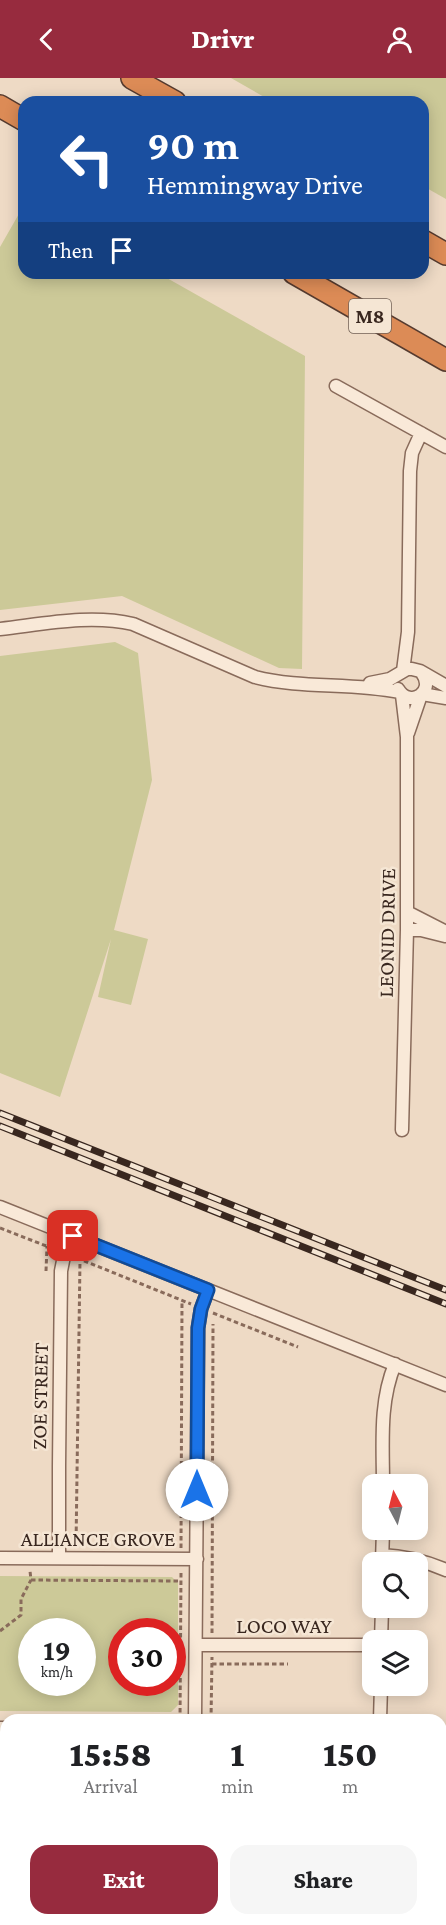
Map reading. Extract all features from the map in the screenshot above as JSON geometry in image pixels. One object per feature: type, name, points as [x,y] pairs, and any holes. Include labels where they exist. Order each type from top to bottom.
[{"type":"highway","points":[[132,78],[164,96]]},
{"type":"highway","points":[[0,106],[18,116]]},
{"type":"highway","points":[[429,245],[446,254]]},
{"type":"highway","name":"M8","points":[[304,279],[446,360]]},
{"type":"street","points":[[336,386],[446,447]]},
{"type":"street","points":[[400,694],[396,683],[401,673],[408,632],[410,471],[412,453],[422,433]]},
{"type":"street","points":[[0,629],[70,621],[115,620],[133,624],[255,678],[275,682],[304,685],[357,685],[390,679],[412,669],[446,686]]},
{"type":"street","points":[[408,632],[416,663],[426,681],[422,695]]},
{"type":"street","points":[[357,685],[400,694],[411,699],[422,695],[446,698]]},
{"type":"street","name":"LEONID DRIVE","points":[[400,694],[407,737],[407,930],[402,1130]]},
{"type":"street","name":"LEONID DRIVE","points":[[407,737],[422,695]]},
{"type":"street","points":[[407,912],[446,932]]},
{"type":"street","points":[[407,930],[421,930],[446,936]]},
{"type":"street","points":[[0,1207],[446,1384]]},
{"type":"street","name":"ZOE STREET","points":[[59,1558],[61,1271],[65,1253],[73,1236]]},
{"type":"street","points":[[195,1714],[198,1328],[201,1309],[208,1290]]},
{"type":"street","points":[[383,1474],[384,1404],[387,1382],[394,1364]]},
{"type":"street","name":"ALLIANCE GROVE","points":[[0,1558],[197,1559]]},
{"type":"street","points":[[428,1563],[446,1570]]},
{"type":"street","name":"LOCO WAY","points":[[196,1645],[362,1645]]},
{"type":"street","points":[[381,1696],[381,1714]]},
{"type":"path","points":[[0,1228],[298,1347]]},
{"type":"path","points":[[76,1546],[80,1259]]},
{"type":"path","points":[[180,1714],[182,1301]]},
{"type":"path","points":[[212,1714],[213,1313]]},
{"type":"path","points":[[0,1631],[21,1615],[21,1599],[31,1580],[28,1558]]},
{"type":"path","points":[[31,1580],[181,1581]]},
{"type":"path","points":[[212,1664],[288,1664]]},
{"type":"shaded area","points":[[231,78],[446,78],[446,199],[429,189],[429,96],[262,96]]},
{"type":"shaded area","points":[[18,216],[18,279],[169,279],[305,356],[302,669],[279,668],[122,596],[0,610],[0,247]]},
{"type":"shaded area","points":[[115,642],[138,653],[152,780],[114,930],[148,939],[131,1005],[98,997],[111,939],[60,1097],[0,1073],[0,656]]},
{"type":"shaded area","points":[[0,1576],[172,1577],[178,1583],[178,1618],[108,1618],[108,1696],[178,1696],[178,1705],[171,1712],[0,1711]]},
{"type":"railway","points":[[0,1113],[446,1290]]},
{"type":"railway","points":[[0,1126],[446,1304]]},
{"type":"route","points":[[73,1236],[208,1290],[201,1309],[198,1328],[197,1490]]}]
